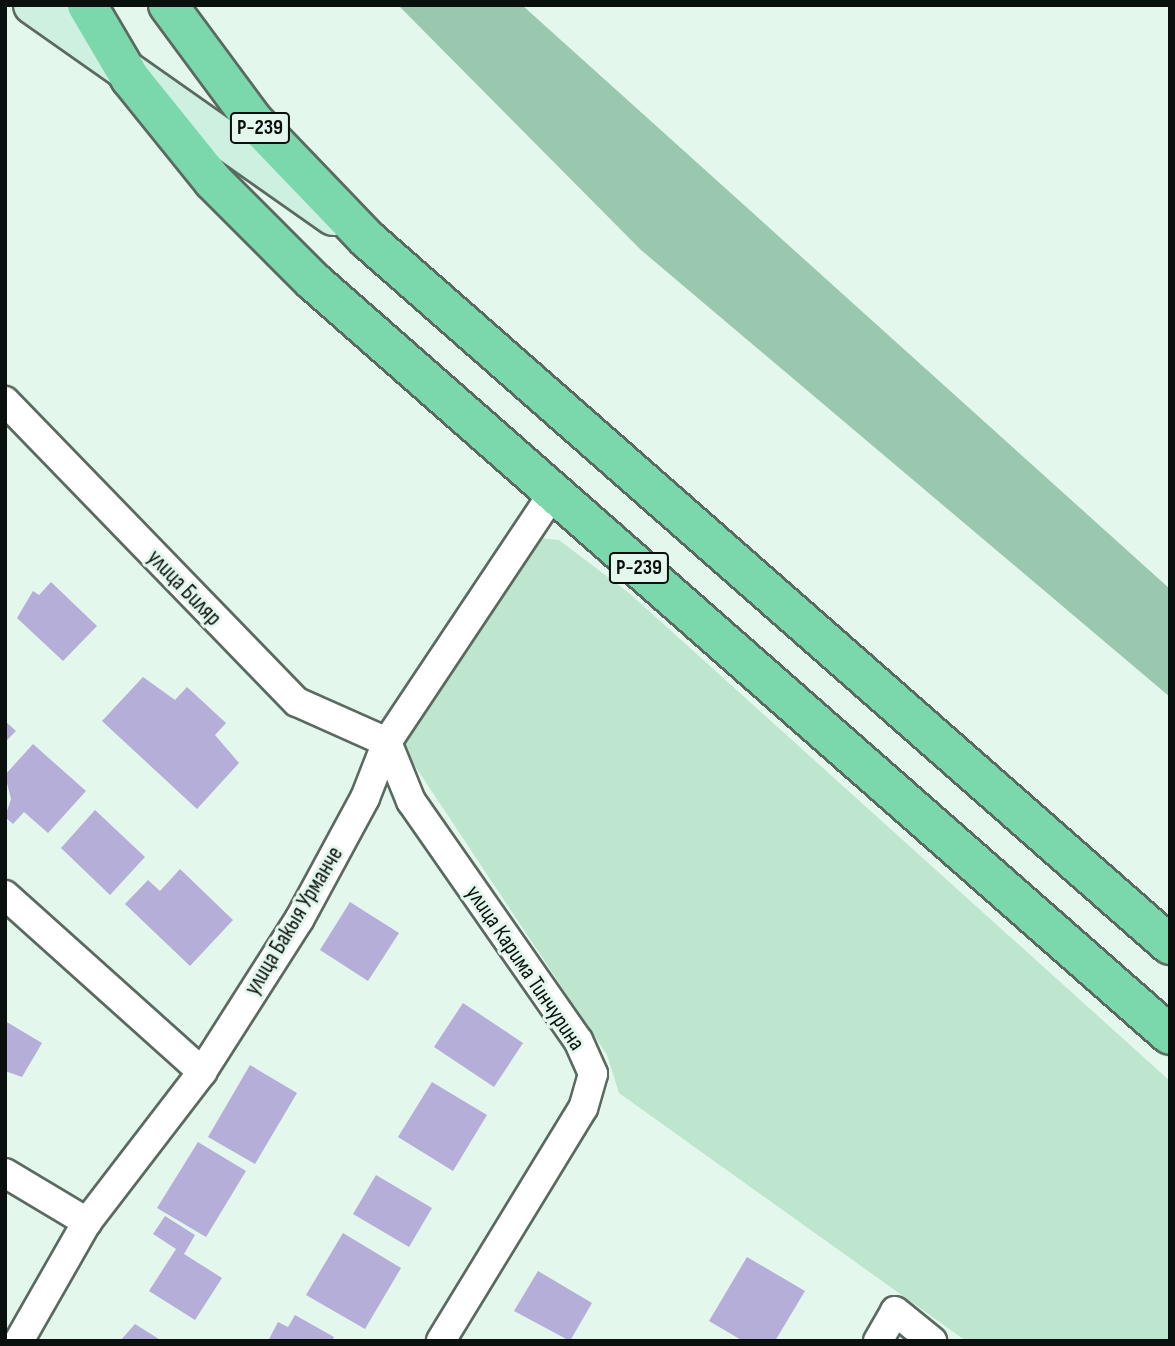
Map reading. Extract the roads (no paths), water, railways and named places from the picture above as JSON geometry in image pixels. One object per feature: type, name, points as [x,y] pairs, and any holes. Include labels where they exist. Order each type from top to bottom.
[{"type":"highway","name":"Р-239","points":[[87,5],[130,78],[213,181],[313,281],[1170,1035]]},
{"type":"highway","name":"Р-239","points":[[168,5],[253,120],[367,239],[1170,945]]},
{"type":"main road","points":[[33,5],[130,78],[367,239]]},
{"type":"street","name":"улица Биляр","points":[[5,401],[297,702],[387,742]]},
{"type":"street","name":"улица Бакыя Урманче","points":[[19,1341],[87,1222],[202,1072],[299,920],[365,798],[387,742],[554,492]]},
{"type":"street","name":"улица Карима Тинчурина","points":[[387,742],[411,801],[578,1040],[593,1074],[583,1108],[441,1341]]},
{"type":"street","points":[[5,895],[202,1072]]},
{"type":"street","points":[[5,1173],[87,1222]]},
{"type":"street","points":[[878,1341],[895,1311],[932,1341]]}]
